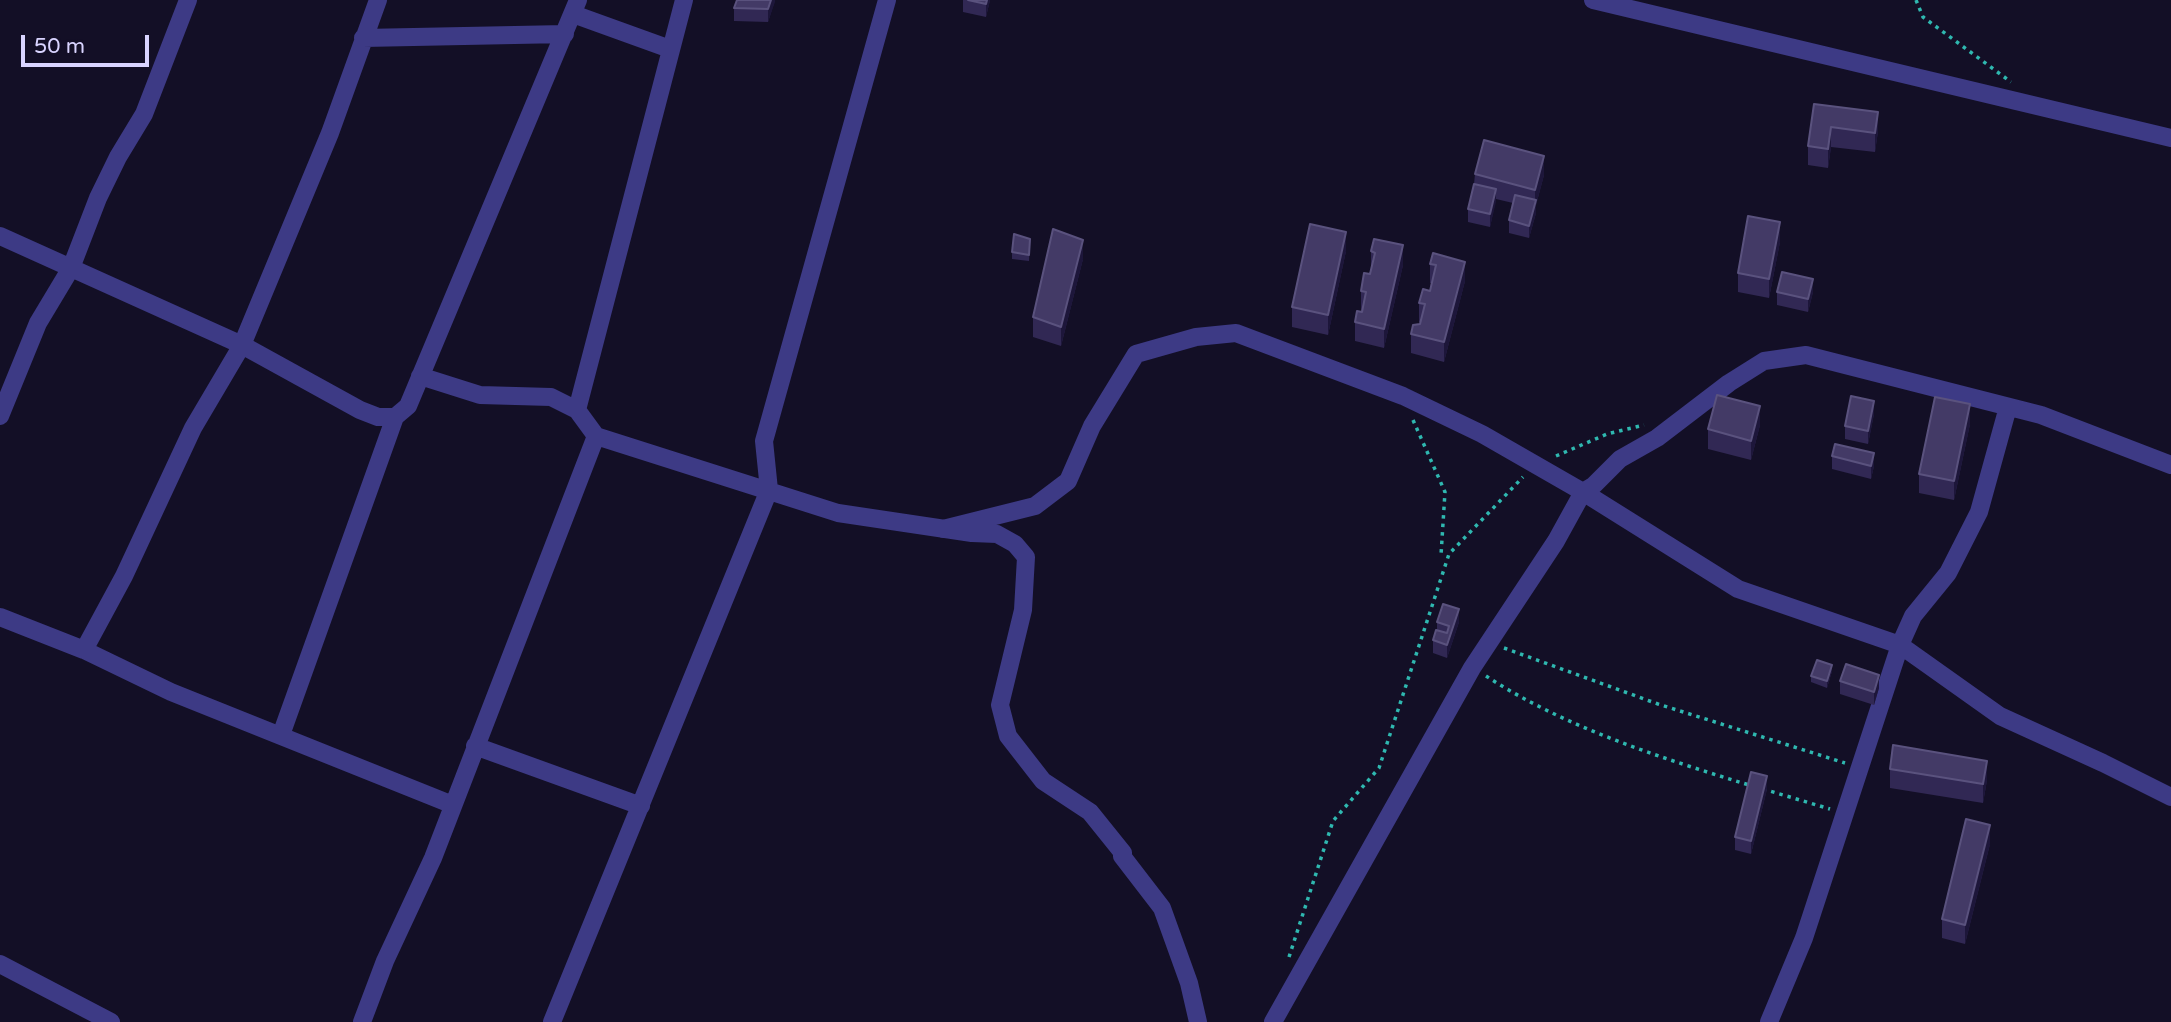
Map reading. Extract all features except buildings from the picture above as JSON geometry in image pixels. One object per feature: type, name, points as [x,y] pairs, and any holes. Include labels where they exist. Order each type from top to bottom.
[{"type":"street","points":[[0,416],[38,323],[71,268],[98,198],[118,157],[144,114],[188,0]]},
{"type":"street","points":[[84,650],[124,576],[192,428],[242,345],[330,134],[379,0]]},
{"type":"street","points":[[577,410],[684,0]]},
{"type":"street","points":[[552,1022],[769,490],[764,441],[887,0]]},
{"type":"street","points":[[1593,0],[2171,138]]},
{"type":"street","points":[[281,735],[395,417],[408,406],[575,7],[670,49]]},
{"type":"street","points":[[363,38],[565,34]]},
{"type":"street","points":[[0,236],[242,345],[360,410],[378,417],[395,417]]},
{"type":"street","points":[[943,529],[1035,506],[1068,481],[1092,426],[1136,354],[1196,337],[1236,332],[1403,396],[1482,434],[1583,492],[1738,589],[1900,645],[2000,716],[2171,797]]},
{"type":"street","points":[[1273,1022],[1472,668],[1556,541],[1583,492],[1593,486],[1620,459],[1657,438],[1728,383],[1764,361],[1806,355],[2041,415],[2171,465]]},
{"type":"street","points":[[420,376],[480,395],[551,397],[577,410],[596,436],[838,513],[972,533],[996,534],[1015,544],[1026,557],[1023,610],[1000,705],[1008,736],[1043,781],[1090,811],[1162,908],[1189,983],[1198,1022]]},
{"type":"street","points":[[1769,1022],[1804,937],[1900,645],[1913,616],[1948,573],[1979,512],[2008,407]]},
{"type":"street","points":[[362,1022],[385,961],[433,858],[596,436]]},
{"type":"street","points":[[0,617],[84,650],[171,691],[453,805]]},
{"type":"street","points":[[475,746],[641,806]]},
{"type":"street","points":[[0,964],[111,1022]]},
{"type":"path","points":[[1916,0],[1923,17],[2011,82]]},
{"type":"path","points":[[1403,396],[1445,492],[1441,555]]},
{"type":"path","points":[[1288,959],[1333,821],[1379,768],[1449,554],[1536,465],[1607,434],[1645,424]]},
{"type":"path","points":[[1489,643],[1658,704],[1861,767]]},
{"type":"path","points":[[1472,668],[1519,698],[1660,758],[1846,814]]}]
